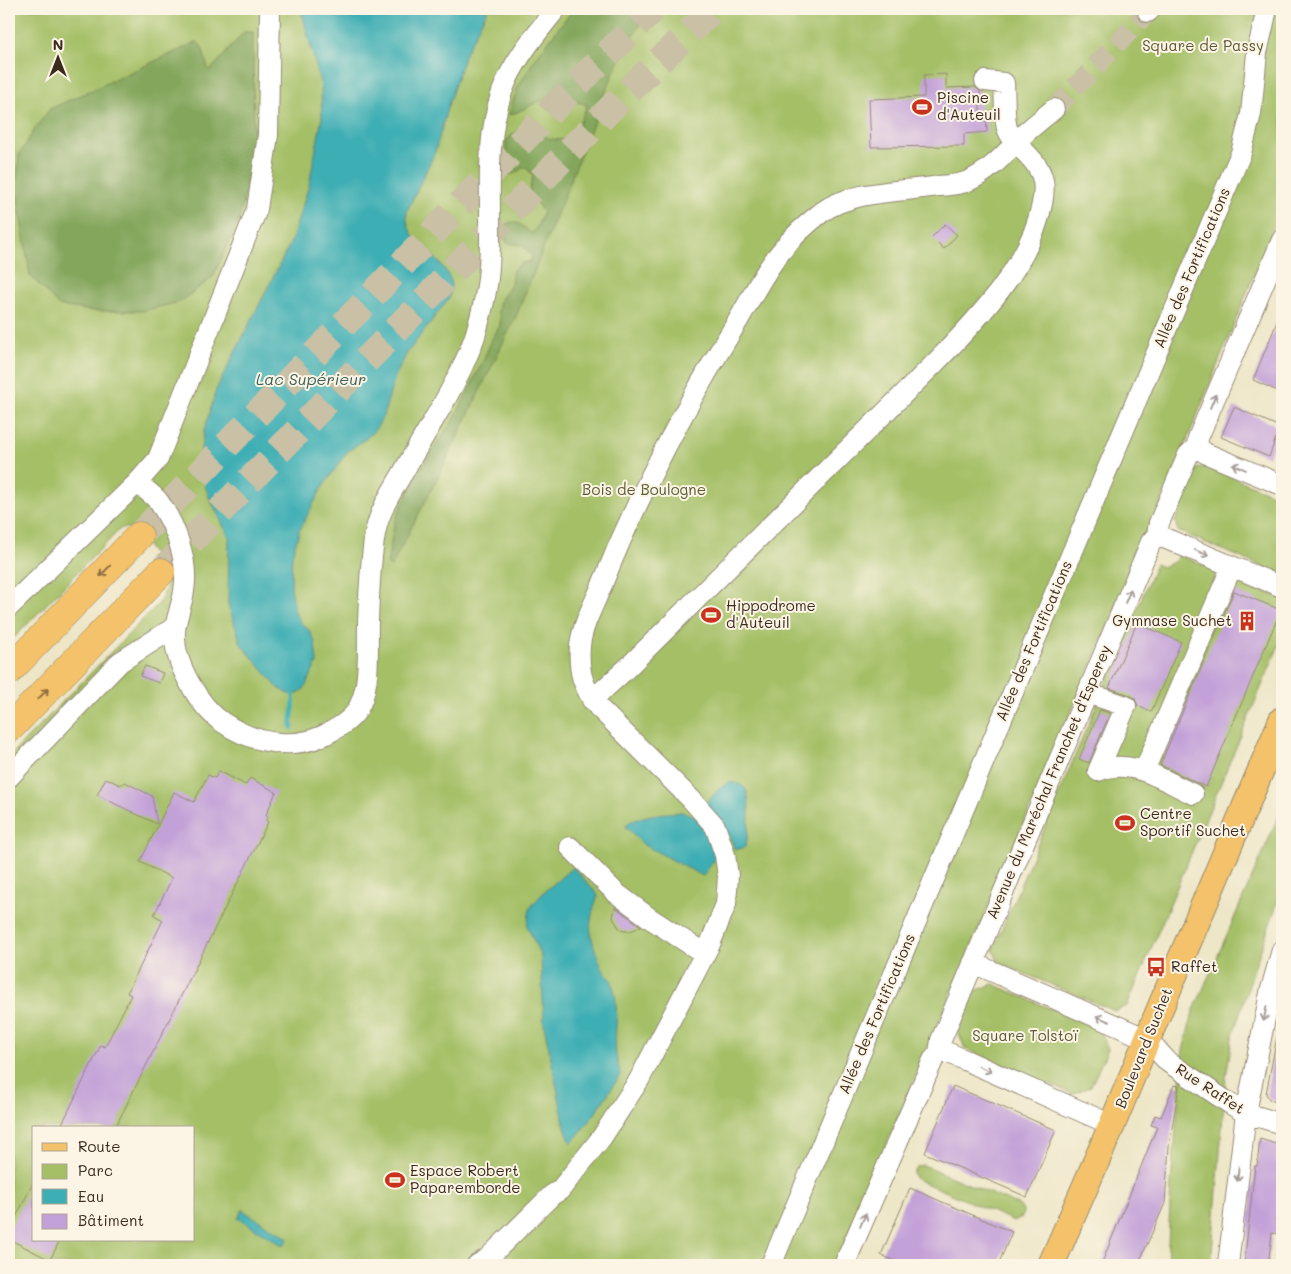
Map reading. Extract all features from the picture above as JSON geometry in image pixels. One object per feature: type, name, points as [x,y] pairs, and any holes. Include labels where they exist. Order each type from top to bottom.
[{"type":"highway","points":[[9,671],[139,536]]},
{"type":"highway","points":[[9,729],[161,572]]},
{"type":"main road","name":"Boulevard Suchet","points":[[1051,1265],[1112,1125],[1282,720]]},
{"type":"street","points":[[9,607],[137,483],[158,459],[257,209],[268,136],[270,9]]},
{"type":"street","points":[[137,483],[158,500],[182,552],[185,586],[175,627],[177,653],[197,696],[220,721],[240,732],[276,743],[299,744],[325,735],[342,725],[357,712],[365,695],[367,678],[369,591],[375,533],[383,508],[455,380],[475,336],[488,280],[489,161],[494,119],[503,88],[524,51],[556,9]]},
{"type":"street","name":"Allée des Fortifications","points":[[771,1265],[1241,153],[1251,114],[1257,53],[1267,9]]},
{"type":"street","points":[[592,700],[625,670],[935,363],[974,323],[998,293],[1025,250],[1039,218],[1044,190],[1042,174],[1007,129],[1004,83],[986,81]]},
{"type":"street","points":[[478,1265],[487,1259],[552,1195],[560,1190],[602,1136],[639,1080],[706,954],[726,904],[728,876],[725,855],[715,827],[691,799],[592,700],[587,693],[580,668],[580,645],[587,621],[611,563],[668,444],[716,356],[782,251],[805,226],[825,210],[844,201],[866,195],[966,182],[986,170],[1010,151],[1016,142],[1054,109]]},
{"type":"street","name":"Avenue du Maréchal Franchet d'Esperey","points":[[844,1265],[933,1060],[939,1053],[941,1040],[973,963],[1151,542],[1157,535],[1159,523],[1188,455],[1197,446],[1198,438],[1282,240]]},
{"type":"street","points":[[1197,446],[1205,453],[1282,486]]},
{"type":"street","points":[[1157,535],[1282,587]]},
{"type":"street","points":[[1144,771],[1232,566]]},
{"type":"street","points":[[9,777],[120,662],[175,627]]},
{"type":"street","points":[[1087,693],[1126,706],[1098,771],[1113,766],[1134,767],[1193,794]]},
{"type":"street","points":[[570,846],[616,893],[651,919],[706,954]]},
{"type":"street","points":[[1228,1265],[1246,1113],[1270,993],[1282,950]]},
{"type":"street","points":[[973,963],[1147,1039]]},
{"type":"street","name":"Rue Raffet","points":[[1147,1039],[1168,1062],[1246,1113],[1282,1124]]},
{"type":"street","points":[[939,1053],[950,1053],[1112,1125]]},
{"type":"green space","name":"Bois de Boulogne","points":[[9,9],[1282,9],[1282,206],[1181,455],[835,1265],[9,1265],[9,757],[158,604],[162,597],[166,585],[165,579],[155,558],[138,532],[131,528],[121,528],[9,643]]},
{"type":"green space","points":[[573,9],[649,9],[615,69],[517,314],[440,473],[391,567],[387,564],[395,521],[404,501],[425,462],[456,416],[500,326],[498,312],[500,301],[511,285],[513,270],[522,263],[530,262],[532,256],[522,245],[507,243],[504,232],[506,224],[514,222],[532,234],[543,212],[529,192],[533,176],[527,168],[522,168],[516,173],[509,174],[506,169],[506,141],[517,131],[527,128],[537,130],[549,139],[573,140],[587,105],[577,102],[549,103],[546,99],[509,115],[517,89],[533,62]]},
{"type":"green space","points":[[244,32],[253,32],[254,150],[239,220],[213,277],[180,302],[142,311],[93,311],[59,306],[30,275],[16,188],[19,155],[36,127],[50,109],[197,42],[202,47],[208,69],[211,70]]},
{"type":"green space","points":[[1205,466],[1282,498],[1282,575],[1178,531],[1175,522],[1196,469]]},
{"type":"green space","name":"Centre Sportif Suchet","points":[[1179,555],[1282,599],[1282,638],[1127,1006],[1115,1011],[999,963],[993,950],[1156,564],[1162,567],[1176,561]]},
{"type":"green space","points":[[1282,809],[1282,890],[1232,1038],[1226,1077],[1211,1265],[1167,1265],[1171,1183],[1183,1050],[1193,1012]]},
{"type":"green space","name":"Square Tolstoï","points":[[993,984],[1100,1030],[1108,1049],[1091,1086],[1073,1094],[965,1049],[958,1031],[975,991]]},
{"type":"green space","points":[[923,1165],[1020,1206],[1023,1211],[1022,1217],[1014,1221],[916,1179],[913,1174],[915,1168]]},
{"type":"water","name":"Lac Supérieur","points":[[301,9],[488,9],[465,54],[435,152],[407,211],[407,222],[416,240],[445,270],[450,279],[449,298],[407,353],[395,377],[383,416],[377,427],[369,436],[347,452],[322,488],[300,529],[292,555],[291,587],[295,613],[302,624],[309,630],[315,642],[317,663],[304,689],[297,694],[289,694],[278,688],[241,644],[228,604],[229,537],[202,478],[200,455],[204,431],[216,390],[291,242],[309,185],[322,117],[321,86]]},
{"type":"water","points":[[728,783],[736,783],[743,786],[749,801],[748,835],[745,847],[735,850],[728,834],[704,805],[719,789]]},
{"type":"water","points":[[683,812],[696,818],[701,823],[709,835],[717,856],[703,876],[644,845],[626,827],[628,823],[634,820],[648,816]]},
{"type":"water","points":[[573,867],[598,895],[592,913],[591,934],[601,966],[611,979],[615,994],[616,1056],[621,1074],[594,1115],[571,1144],[565,1127],[544,1025],[541,956],[527,926],[530,908],[543,893]]},
{"type":"water","points":[[242,1210],[288,1238],[284,1246],[238,1218]]},
{"type":"building","name":"Piscine d'Auteuil","points":[[946,74],[946,88],[975,87],[980,91],[980,114],[986,114],[987,132],[964,134],[964,146],[871,147],[869,99],[924,97],[924,75]]},
{"type":"building","points":[[945,224],[957,235],[944,249],[932,237]]},
{"type":"building","points":[[1282,310],[1282,393],[1253,380]]},
{"type":"building","points":[[1234,407],[1280,427],[1269,457],[1221,437]]},
{"type":"building","points":[[1234,591],[1281,610],[1206,787],[1160,765]]},
{"type":"building","points":[[1137,623],[1181,642],[1151,712],[1138,706],[1135,699],[1130,695],[1109,688]]},
{"type":"building","points":[[145,666],[163,673],[159,683],[140,676]]},
{"type":"building","points":[[1100,710],[1110,713],[1089,763],[1079,759]]},
{"type":"building","points":[[219,771],[246,785],[250,778],[276,792],[266,815],[268,816],[266,820],[268,822],[116,1126],[61,1126],[101,1045],[105,1047],[131,995],[127,993],[163,920],[154,915],[172,878],[140,862],[174,792],[194,802],[208,775],[215,778]]},
{"type":"building","points":[[106,778],[120,785],[125,782],[152,796],[157,824],[97,795]]},
{"type":"building","points":[[615,907],[641,926],[631,931],[624,931],[619,928],[613,918]]},
{"type":"building","points":[[1277,1037],[1282,1037],[1282,1104],[1270,1100],[1266,1094]]},
{"type":"building","points":[[1174,1085],[1179,1086],[1169,1146],[1165,1203],[1138,1265],[1101,1265],[1157,1127],[1151,1125],[1155,1115],[1161,1117]]},
{"type":"building","points":[[953,1086],[1056,1130],[1027,1197],[925,1153]]},
{"type":"building","points":[[1260,1139],[1282,1146],[1282,1196],[1275,1221],[1281,1222],[1279,1234],[1272,1233],[1268,1265],[1244,1265],[1255,1166],[1257,1166]]},
{"type":"building","points":[[32,1185],[32,1242],[59,1242],[50,1260],[9,1239],[9,1231]]},
{"type":"building","points":[[910,1188],[1012,1232],[998,1265],[905,1265],[881,1255]]},
{"type":"waterway","points":[[292,728],[293,694]]},
{"type":"tunnel","points":[[139,536],[574,87],[653,9]]},
{"type":"tunnel","points":[[161,572],[617,102],[713,9]]},
{"type":"tunnel","points":[[1054,109],[1148,12]]},
{"type":"place","name":"Piscine d'Auteuil","points":[[922,107]]},
{"type":"place","name":"Hippodrome d'Auteuil","points":[[711,615]]},
{"type":"place","name":"Gymnase Suchet","points":[[1247,621]]},
{"type":"place","name":"Centre Sportif Suchet","points":[[1125,823]]},
{"type":"place","name":"Raffet","points":[[1156,967]]},
{"type":"place","name":"Espace Robert Paparemborde","points":[[395,1180]]},
{"type":"park label","name":"Square de Passy","points":[[1203,46]]}]
